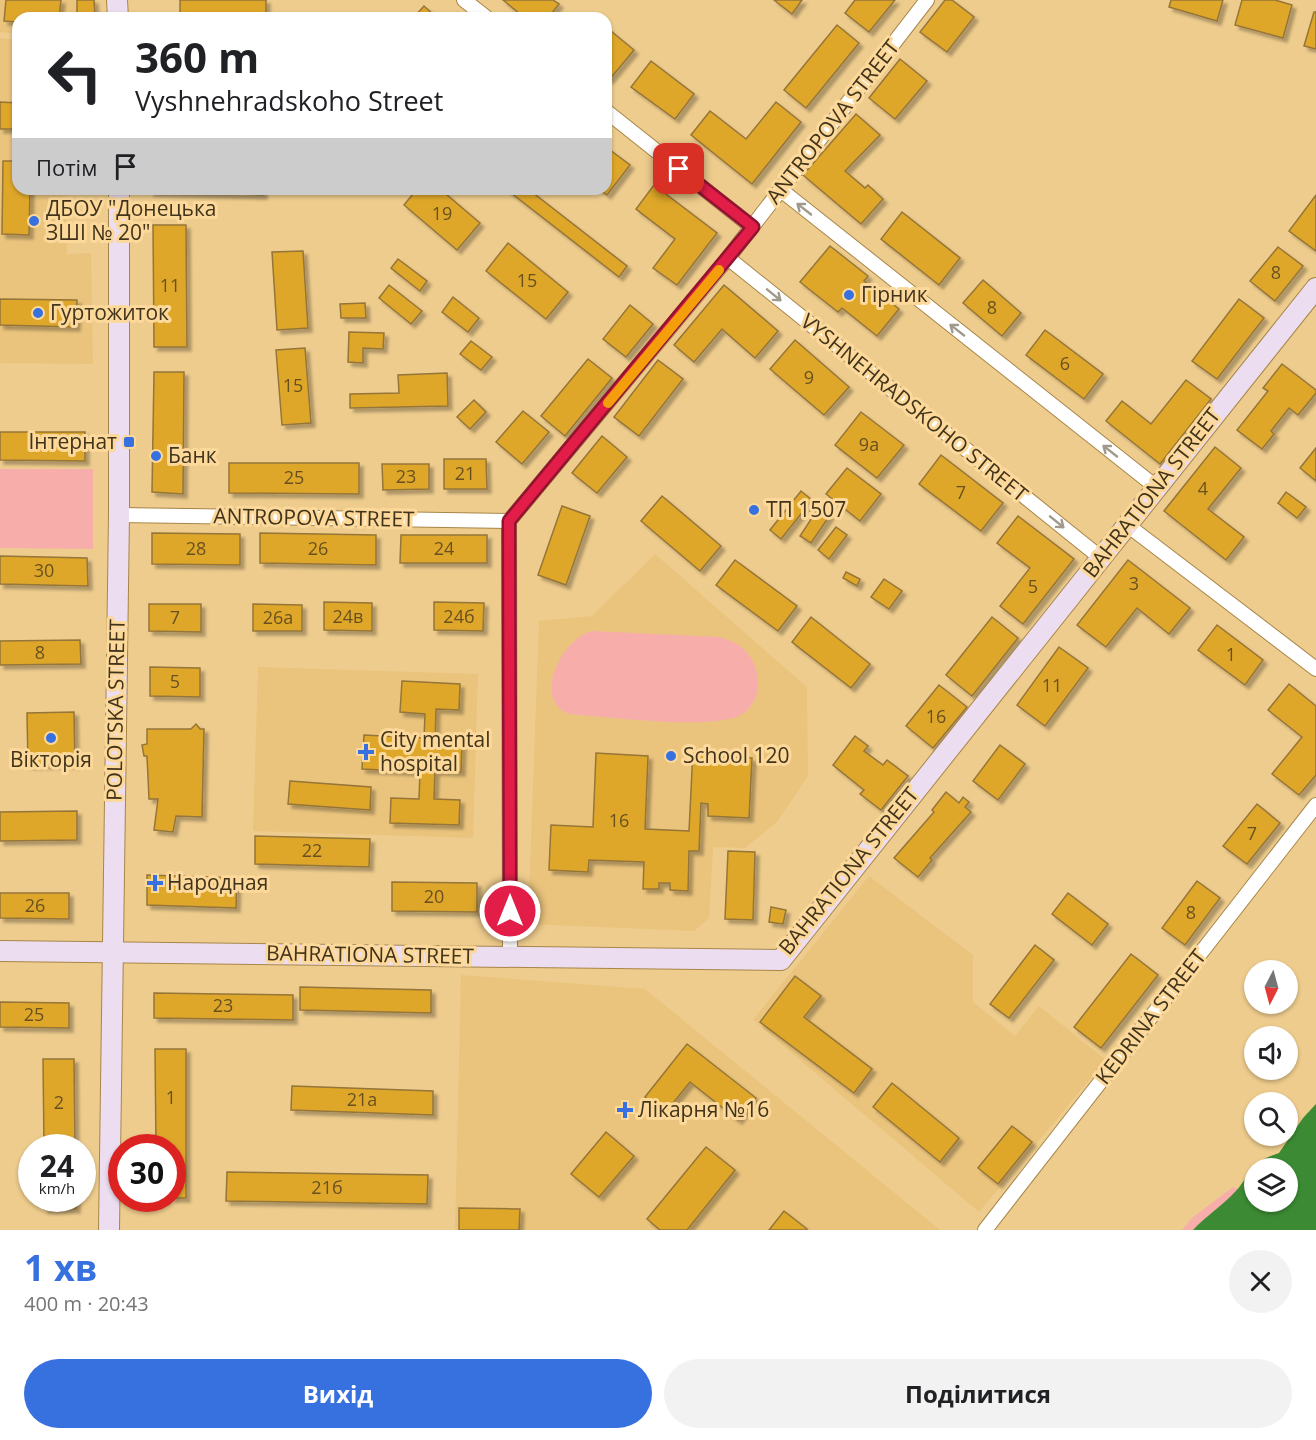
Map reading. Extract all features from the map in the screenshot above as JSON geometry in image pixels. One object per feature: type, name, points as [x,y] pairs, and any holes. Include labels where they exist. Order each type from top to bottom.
[{"type":"street","points":[[464,0],[479,12]]},
{"type":"street","name":"ANTROPOVA STREET","points":[[119,515],[509,521],[753,227],[927,0]]},
{"type":"street","points":[[612,116],[753,227]]},
{"type":"street","points":[[781,190],[1156,487]]},
{"type":"street","name":"POLOTSKA STREET","points":[[109,1230],[119,515],[119,195]]},
{"type":"street","name":"VYSHNEHRADSKOHO STREET","points":[[728,258],[1101,558]]},
{"type":"street","name":"BAHRATIONA STREET","points":[[0,951],[781,960],[1316,288]]},
{"type":"street","points":[[509,521],[510,957]]},
{"type":"street","points":[[1126,524],[1316,669]]},
{"type":"street","name":"KEDRINA STREET","points":[[985,1230],[1316,805]]},
{"type":"shaded area","points":[[0,0],[96,0],[96,12],[12,12],[12,33],[0,32]]},
{"type":"shaded area","name":"ДБОУ \"Донецька ЗШІ № 20\"","points":[[0,38],[12,39],[12,195],[67,195],[67,254],[91,253],[93,364],[0,363]]},
{"type":"shaded area","points":[[0,469],[93,469],[93,549],[0,548]]},
{"type":"shaded area","name":"School 120","points":[[655,554],[807,687],[808,776],[777,822],[745,848],[713,847],[709,918],[694,931],[528,924],[539,621],[592,616]]},
{"type":"shaded area","points":[[592,631],[726,639],[744,649],[752,659],[758,679],[756,698],[745,713],[739,716],[704,722],[656,721],[569,714],[558,706],[552,695],[555,669],[571,645],[581,636]]},
{"type":"shaded area","name":"City mental hospital","points":[[258,667],[478,674],[473,838],[253,831]]},
{"type":"shaded area","points":[[869,876],[973,955],[973,1002],[1015,1036],[1039,1006],[1106,1060],[979,1212],[753,1020]]},
{"type":"shaded area","name":"Лікарня №16","points":[[461,975],[645,989],[940,1230],[455,1230]]},
{"type":"shaded area","points":[[1316,1104],[1316,1230],[1193,1230],[1232,1195],[1244,1180],[1244,1212],[1298,1212],[1298,1158],[1265,1158],[1279,1153],[1284,1146],[1298,1146],[1298,1125]]},
{"type":"shaded area","points":[[1233,1187],[1244,1192],[1244,1212],[1252,1212],[1256,1230],[1182,1230],[1192,1218]]},
{"type":"building","points":[[6,0],[61,0],[60,12],[12,12],[12,22],[4,21]]},
{"type":"building","points":[[77,0],[94,0],[95,12],[77,12]]},
{"type":"building","points":[[180,0],[266,0],[266,12],[180,12]]},
{"type":"building","points":[[503,0],[553,0],[559,4],[553,12],[518,12]]},
{"type":"building","points":[[774,0],[802,0],[792,14]]},
{"type":"building","points":[[855,0],[895,0],[869,32],[845,13]]},
{"type":"building","points":[[945,0],[952,0],[974,17],[947,52],[920,32]]},
{"type":"building","points":[[1171,0],[1223,0],[1217,21],[1169,7]]},
{"type":"building","points":[[1242,0],[1275,0],[1292,5],[1283,38],[1235,25]]},
{"type":"building","points":[[424,6],[430,12],[418,12]]},
{"type":"building","points":[[1314,12],[1316,12],[1316,49],[1304,46]]},
{"type":"building","points":[[837,25],[859,43],[806,108],[784,90]]},
{"type":"building","points":[[612,32],[634,50],[612,76]]},
{"type":"building","points":[[900,59],[927,81],[895,119],[869,98]]},
{"type":"building","points":[[651,61],[694,94],[675,119],[631,87]]},
{"type":"building","points":[[0,102],[12,103],[12,129],[0,129]]},
{"type":"building","points":[[776,102],[801,122],[752,184],[691,135],[710,111],[746,139]]},
{"type":"building","points":[[856,114],[880,135],[845,171],[865,188],[868,185],[883,199],[861,224],[803,175]]},
{"type":"building","points":[[612,152],[630,165],[612,188]]},
{"type":"building","points":[[3,161],[12,161],[12,195],[30,195],[29,235],[2,234]]},
{"type":"building","points":[[654,185],[717,233],[677,285],[653,268],[675,239],[636,209]]},
{"type":"building","points":[[412,195],[447,195],[480,223],[457,250],[404,205]]},
{"type":"building","points":[[514,195],[536,195],[627,266],[619,277]]},
{"type":"building","points":[[1316,195],[1316,251],[1289,231]]},
{"type":"building","points":[[902,212],[960,258],[939,285],[881,239]]},
{"type":"building","points":[[153,225],[186,225],[187,347],[154,347]]},
{"type":"building","points":[[508,243],[568,292],[546,319],[486,271]]},
{"type":"building","name":"Гірник","points":[[830,246],[868,276],[864,281],[899,309],[877,336],[842,308],[838,312],[800,282]]},
{"type":"building","points":[[1278,247],[1303,266],[1275,301],[1250,281]]},
{"type":"building","points":[[303,251],[308,328],[277,330],[272,252]]},
{"type":"building","points":[[398,259],[427,281],[420,291],[391,268]]},
{"type":"building","points":[[983,280],[1021,313],[1002,336],[963,303]]},
{"type":"building","points":[[389,285],[422,311],[411,324],[379,298]]},
{"type":"building","points":[[724,285],[778,331],[755,358],[722,329],[694,362],[674,345]]},
{"type":"building","points":[[453,297],[479,318],[468,332],[442,312]]},
{"type":"building","name":"Гуртожиток","points":[[0,299],[77,300],[76,327],[0,325]]},
{"type":"building","points":[[1239,299],[1264,318],[1217,379],[1192,361]]},
{"type":"building","points":[[365,303],[366,318],[341,318],[340,304]]},
{"type":"building","points":[[630,305],[653,324],[626,357],[603,339]]},
{"type":"building","points":[[1045,330],[1103,374],[1084,399],[1026,355]]},
{"type":"building","points":[[349,332],[384,333],[383,349],[363,348],[363,363],[348,362]]},
{"type":"building","points":[[795,340],[849,387],[824,415],[770,369]]},
{"type":"building","points":[[471,341],[492,357],[481,370],[460,354]]},
{"type":"building","points":[[305,348],[311,423],[282,425],[276,350]]},
{"type":"building","points":[[588,359],[612,378],[565,436],[541,416]]},
{"type":"building","points":[[658,360],[683,379],[639,436],[614,417]]},
{"type":"building","points":[[1282,364],[1316,390],[1316,393],[1298,415],[1289,408],[1271,431],[1274,434],[1262,449],[1237,430],[1268,391],[1263,388]]},
{"type":"building","points":[[154,372],[184,372],[183,494],[152,492]]},
{"type":"building","points":[[447,373],[448,406],[350,408],[350,394],[399,393],[398,375]]},
{"type":"building","points":[[1186,380],[1211,399],[1160,464],[1106,421],[1122,401],[1151,424]]},
{"type":"building","points":[[474,400],[486,412],[470,429],[457,417]]},
{"type":"building","points":[[523,411],[549,432],[522,464],[496,442]]},
{"type":"building","points":[[861,412],[904,445],[877,478],[835,445]]},
{"type":"building","points":[[0,432],[85,432],[85,461],[0,460]]},
{"type":"building","points":[[602,436],[627,457],[597,493],[572,473]]},
{"type":"building","points":[[1215,447],[1241,468],[1208,509],[1244,537],[1226,560],[1164,511]]},
{"type":"building","points":[[1316,448],[1316,481],[1300,468]]},
{"type":"building","points":[[941,455],[1003,503],[981,531],[919,484]]},
{"type":"building","points":[[444,459],[486,459],[487,489],[444,489]]},
{"type":"building","points":[[229,463],[359,463],[359,494],[229,493]]},
{"type":"building","points":[[382,464],[429,464],[429,489],[383,490]]},
{"type":"building","points":[[847,468],[881,494],[860,521],[826,494]]},
{"type":"building","points":[[801,491],[812,500],[781,539],[770,530]]},
{"type":"building","points":[[1286,492],[1306,507],[1297,518],[1278,503]]},
{"type":"building","points":[[662,496],[721,546],[700,571],[641,521]]},
{"type":"building","points":[[562,506],[590,516],[566,585],[538,575]]},
{"type":"building","points":[[819,507],[830,515],[811,543],[800,536]]},
{"type":"building","points":[[1018,516],[1074,559],[1023,624],[1000,606],[1030,568],[997,543]]},
{"type":"building","points":[[836,527],[847,535],[829,559],[818,550]]},
{"type":"building","points":[[152,533],[240,534],[240,565],[152,564]]},
{"type":"building","points":[[260,533],[376,535],[376,565],[260,563]]},
{"type":"building","points":[[401,535],[487,535],[487,563],[400,563]]},
{"type":"building","points":[[0,556],[87,558],[88,586],[0,584]]},
{"type":"building","points":[[735,560],[797,606],[778,631],[716,585]]},
{"type":"building","points":[[1128,560],[1190,608],[1169,634],[1137,608],[1106,647],[1077,625]]},
{"type":"building","points":[[846,572],[860,579],[857,586],[843,578]]},
{"type":"building","points":[[884,579],[902,591],[889,609],[871,597]]},
{"type":"building","points":[[324,602],[372,603],[372,631],[324,630]]},
{"type":"building","points":[[434,602],[484,603],[483,631],[434,630]]},
{"type":"building","points":[[149,604],[201,604],[201,632],[149,631]]},
{"type":"building","points":[[253,604],[302,605],[302,631],[253,631]]},
{"type":"building","points":[[811,617],[870,664],[851,688],[792,642]]},
{"type":"building","points":[[992,617],[1018,638],[972,696],[946,675]]},
{"type":"building","points":[[1217,625],[1263,660],[1245,685],[1198,650]]},
{"type":"building","points":[[80,640],[81,664],[0,665],[0,641]]},
{"type":"building","points":[[1059,647],[1088,668],[1045,726],[1017,705]]},
{"type":"building","points":[[150,667],[200,668],[200,697],[150,696]]},
{"type":"building","points":[[402,681],[460,684],[459,710],[436,709],[435,743],[462,744],[461,772],[435,771],[434,799],[460,800],[459,825],[390,823],[391,798],[419,799],[420,772],[362,769],[364,735],[424,738],[425,714],[400,712]]},
{"type":"building","points":[[1289,684],[1316,706],[1316,775],[1299,795],[1272,774],[1302,737],[1268,710]]},
{"type":"building","points":[[939,685],[967,707],[933,748],[906,726]]},
{"type":"building","name":"Вікторія","points":[[74,712],[75,764],[28,765],[27,713]]},
{"type":"building","points":[[196,724],[200,729],[204,729],[202,817],[176,816],[173,832],[154,830],[158,799],[149,799],[147,756],[144,756],[142,745],[147,744],[147,729],[191,729]]},
{"type":"building","points":[[855,736],[868,746],[864,751],[883,765],[887,760],[908,776],[881,810],[860,794],[864,790],[833,765]]},
{"type":"building","points":[[1000,745],[1025,764],[998,800],[973,781]]},
{"type":"building","points":[[693,750],[713,751],[712,757],[752,758],[749,818],[708,816],[708,804],[701,803],[699,851],[689,851],[688,891],[670,890],[670,883],[659,883],[659,889],[643,889],[644,862],[589,860],[588,872],[549,870],[551,825],[593,827],[596,753],[648,756],[645,829],[689,831]]},
{"type":"building","points":[[290,781],[371,787],[370,810],[288,804]]},
{"type":"building","points":[[946,792],[959,803],[963,797],[969,802],[965,807],[971,812],[930,858],[932,860],[918,877],[894,858],[934,812],[932,810]]},
{"type":"building","points":[[1257,804],[1280,823],[1247,864],[1223,846]]},
{"type":"building","points":[[77,811],[77,840],[0,841],[0,812]]},
{"type":"building","points":[[255,836],[370,839],[369,867],[255,864]]},
{"type":"building","points":[[728,851],[755,852],[753,920],[725,919]]},
{"type":"building","points":[[147,875],[237,878],[236,908],[147,905]]},
{"type":"building","points":[[1197,881],[1220,898],[1185,945],[1162,928]]},
{"type":"building","points":[[392,882],[477,883],[477,912],[392,911]]},
{"type":"building","points":[[0,893],[69,893],[69,919],[0,918]]},
{"type":"building","points":[[1068,893],[1108,924],[1092,945],[1052,914]]},
{"type":"building","points":[[771,907],[786,910],[783,924],[769,922]]},
{"type":"building","points":[[1035,945],[1054,960],[1009,1018],[990,1004]]},
{"type":"building","points":[[1131,954],[1158,975],[1101,1048],[1074,1027]]},
{"type":"building","points":[[795,976],[821,996],[804,1017],[872,1069],[854,1093],[760,1022]]},
{"type":"building","points":[[300,987],[431,990],[431,1013],[300,1010]]},
{"type":"building","points":[[154,993],[293,995],[293,1020],[154,1018]]},
{"type":"building","points":[[0,1002],[69,1003],[69,1028],[0,1027]]},
{"type":"building","points":[[687,1044],[756,1098],[738,1120],[690,1082],[665,1113],[645,1097]]},
{"type":"building","points":[[155,1049],[186,1049],[186,1134],[156,1134]]},
{"type":"building","points":[[43,1059],[74,1059],[75,1134],[44,1134]]},
{"type":"building","points":[[892,1083],[959,1138],[940,1162],[873,1107]]},
{"type":"building","points":[[292,1086],[433,1091],[433,1115],[291,1110]]},
{"type":"building","points":[[1012,1126],[1032,1142],[998,1184],[978,1168]]},
{"type":"building","points":[[606,1132],[634,1156],[599,1197],[571,1174]]},
{"type":"building","points":[[706,1147],[735,1170],[687,1230],[660,1230],[647,1219]]},
{"type":"building","points":[[227,1172],[428,1175],[427,1204],[226,1201]]},
{"type":"building","points":[[459,1208],[520,1209],[519,1230],[459,1230]]},
{"type":"building","points":[[784,1211],[807,1229],[807,1230],[769,1230]]},
{"type":"slow traffic","points":[[608,403],[719,270]]},
{"type":"place","name":"ДБОУ \"Донецька ЗШІ № 20\"","points":[[34,221]]},
{"type":"place","name":"Гірник","points":[[849,295]]},
{"type":"place","name":"Гуртожиток","points":[[38,313]]},
{"type":"place","name":"Інтернат","points":[[129,442]]},
{"type":"place","name":"Банк","points":[[156,456]]},
{"type":"place","name":"ТП 1507","points":[[754,510]]},
{"type":"place","name":"Вікторія","points":[[51,738]]},
{"type":"place","name":"City mental hospital","points":[[366,752]]},
{"type":"place","name":"School 120","points":[[671,756]]},
{"type":"place","name":"Народная","points":[[155,883]]},
{"type":"place","name":"Лікарня №16","points":[[625,1110]]},
{"type":"route","points":[[510,911],[509,521],[753,227],[679,169]]}]
